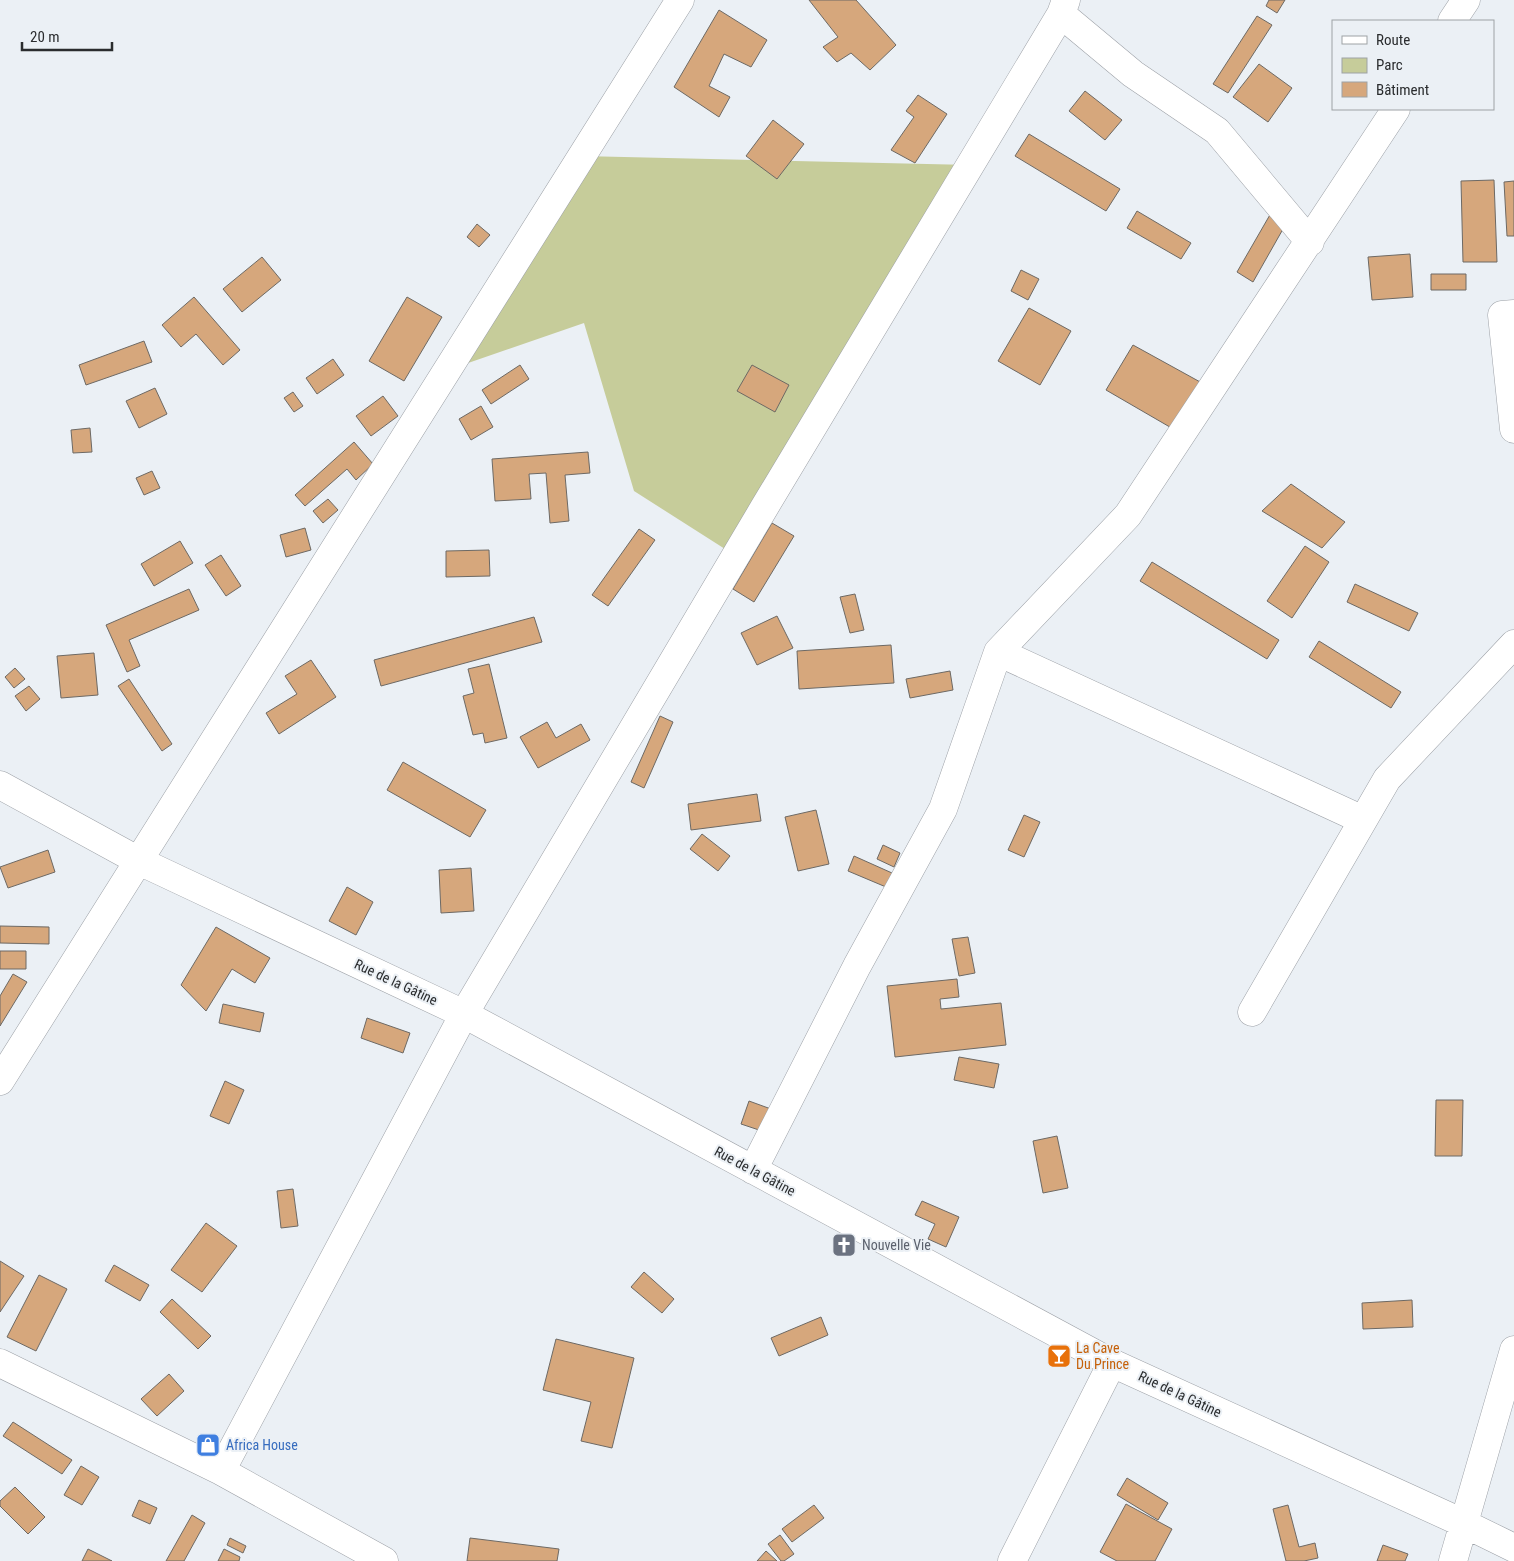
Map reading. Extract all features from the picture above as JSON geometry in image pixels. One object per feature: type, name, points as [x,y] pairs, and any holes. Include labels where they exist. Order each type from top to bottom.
[{"type":"street","points":[[0,1081],[680,0]]},
{"type":"street","points":[[1453,20],[1466,0]]},
{"type":"street","points":[[221,1471],[464,1014],[1063,7],[1133,74],[1217,131],[1310,242]]},
{"type":"street","points":[[754,1170],[857,966],[943,808],[998,652],[1128,515],[1395,110]]},
{"type":"street","points":[[1514,314],[1502,315],[1514,429]]},
{"type":"street","points":[[1252,1012],[1387,779],[1514,644]]},
{"type":"street","points":[[998,652],[1363,820]]},
{"type":"street","name":"Rue de la Gâtine","points":[[0,785],[139,861],[464,1014],[1112,1363],[1464,1523],[1514,1548]]},
{"type":"street","points":[[1453,1561],[1514,1350]]},
{"type":"street","points":[[0,1363],[221,1471],[384,1561]]},
{"type":"street","points":[[1012,1561],[1112,1363]]},
{"type":"green space","points":[[581,156],[971,165],[736,556],[634,491],[584,323],[445,371]]},
{"type":"building","points":[[809,0],[856,0],[896,45],[870,70],[851,53],[837,62],[823,47],[838,37]]},
{"type":"building","points":[[1269,0],[1285,0],[1277,13],[1266,6]]},
{"type":"building","points":[[719,10],[767,40],[751,67],[724,54],[709,86],[730,97],[719,117],[674,87]]},
{"type":"building","points":[[1257,16],[1272,25],[1228,93],[1213,84]]},
{"type":"building","points":[[1259,64],[1292,88],[1268,122],[1233,97]]},
{"type":"building","points":[[1085,91],[1122,120],[1105,140],[1069,111]]},
{"type":"building","points":[[918,95],[947,114],[915,163],[891,150],[914,117],[906,111]]},
{"type":"building","points":[[773,120],[804,144],[777,179],[746,156]]},
{"type":"building","points":[[1029,134],[1120,189],[1106,211],[1015,156]]},
{"type":"building","points":[[1494,180],[1497,262],[1463,262],[1461,181]]},
{"type":"building","points":[[1514,181],[1514,236],[1507,236],[1504,182]]},
{"type":"building","points":[[1137,211],[1191,243],[1181,259],[1127,228]]},
{"type":"building","points":[[1271,213],[1287,222],[1253,282],[1237,272]]},
{"type":"building","points":[[477,224],[490,235],[479,247],[467,237]]},
{"type":"building","points":[[1410,254],[1413,297],[1372,300],[1368,257]]},
{"type":"building","points":[[262,257],[281,280],[242,312],[223,289]]},
{"type":"building","points":[[1021,270],[1039,279],[1028,300],[1011,291]]},
{"type":"building","points":[[1431,274],[1466,274],[1466,290],[1431,290]]},
{"type":"building","points":[[194,297],[240,350],[223,365],[196,334],[181,347],[162,325]]},
{"type":"building","points":[[407,297],[442,317],[404,381],[369,361]]},
{"type":"building","points":[[1029,308],[1071,331],[1040,385],[998,361]]},
{"type":"building","points":[[144,341],[152,362],[86,385],[79,365]]},
{"type":"building","points":[[1133,345],[1202,383],[1175,430],[1106,390]]},
{"type":"building","points":[[333,359],[344,375],[317,394],[306,378]]},
{"type":"building","points":[[520,365],[529,379],[491,404],[482,390]]},
{"type":"building","points":[[752,365],[789,385],[775,412],[737,391]]},
{"type":"building","points":[[155,388],[167,414],[139,428],[126,401]]},
{"type":"building","points":[[293,392],[303,406],[294,412],[284,398]]},
{"type":"building","points":[[383,396],[398,416],[371,436],[356,416]]},
{"type":"building","points":[[481,406],[493,427],[471,440],[459,419]]},
{"type":"building","points":[[90,428],[92,452],[73,453],[71,430]]},
{"type":"building","points":[[354,442],[373,464],[356,480],[347,469],[305,506],[295,495]]},
{"type":"building","points":[[588,452],[590,473],[565,475],[569,521],[550,523],[546,473],[529,474],[531,499],[495,501],[492,459]]},
{"type":"building","points":[[152,471],[160,488],[144,495],[136,478]]},
{"type":"building","points":[[1291,484],[1345,522],[1322,548],[1262,511]]},
{"type":"building","points":[[328,499],[338,510],[323,523],[313,511]]},
{"type":"building","points":[[772,523],[794,536],[754,602],[733,589]]},
{"type":"building","points":[[305,528],[311,550],[286,557],[280,535]]},
{"type":"building","points":[[639,529],[655,540],[608,606],[592,595]]},
{"type":"building","points":[[180,541],[193,563],[154,586],[141,564]]},
{"type":"building","points":[[1305,546],[1329,562],[1292,618],[1267,601]]},
{"type":"building","points":[[489,550],[490,576],[446,577],[446,551]]},
{"type":"building","points":[[221,555],[241,586],[226,596],[205,565]]},
{"type":"building","points":[[1152,562],[1279,640],[1267,659],[1140,581]]},
{"type":"building","points":[[1355,584],[1418,613],[1409,631],[1347,602]]},
{"type":"building","points":[[189,589],[199,610],[129,640],[140,666],[127,672],[106,625]]},
{"type":"building","points":[[855,594],[864,630],[850,633],[840,597]]},
{"type":"building","points":[[777,616],[793,648],[757,665],[741,633]]},
{"type":"building","points":[[534,617],[542,642],[381,686],[374,660]]},
{"type":"building","points":[[1319,641],[1401,692],[1391,708],[1309,657]]},
{"type":"building","points":[[891,645],[894,683],[799,689],[797,651]]},
{"type":"building","points":[[94,653],[98,695],[61,698],[57,656]]},
{"type":"building","points":[[311,660],[336,697],[279,734],[266,713],[297,694],[285,676]]},
{"type":"building","points":[[489,664],[507,738],[485,743],[483,733],[473,735],[463,696],[474,693],[468,669]]},
{"type":"building","points":[[15,668],[25,679],[14,688],[5,677]]},
{"type":"building","points":[[950,671],[953,690],[910,698],[906,679]]},
{"type":"building","points":[[129,679],[172,744],[162,751],[118,686]]},
{"type":"building","points":[[29,686],[40,699],[26,711],[15,696]]},
{"type":"building","points":[[660,716],[673,722],[644,788],[631,782]]},
{"type":"building","points":[[547,722],[556,738],[581,724],[590,740],[538,768],[520,737]]},
{"type":"building","points":[[403,762],[486,810],[470,837],[387,790]]},
{"type":"building","points":[[757,794],[761,821],[691,830],[688,804]]},
{"type":"building","points":[[816,810],[829,864],[798,871],[785,817]]},
{"type":"building","points":[[1024,815],[1040,822],[1024,857],[1008,850]]},
{"type":"building","points":[[702,834],[730,856],[718,871],[690,849]]},
{"type":"building","points":[[883,845],[900,853],[894,867],[877,859]]},
{"type":"building","points":[[48,850],[55,872],[8,888],[0,867]]},
{"type":"building","points":[[854,856],[892,873],[886,887],[848,871]]},
{"type":"building","points":[[471,868],[474,911],[441,913],[439,870]]},
{"type":"building","points":[[347,887],[373,902],[356,935],[329,921]]},
{"type":"building","points":[[0,926],[49,927],[49,944],[0,943]]},
{"type":"building","points":[[216,927],[270,958],[255,983],[232,969],[206,1011],[181,985]]},
{"type":"building","points":[[968,937],[975,973],[959,976],[952,939]]},
{"type":"building","points":[[0,951],[26,951],[26,969],[0,969]]},
{"type":"building","points":[[13,974],[27,982],[0,1026],[0,996]]},
{"type":"building","points":[[957,979],[959,997],[940,999],[941,1009],[1001,1003],[1006,1045],[895,1057],[887,986]]},
{"type":"building","points":[[223,1004],[264,1013],[260,1032],[219,1023]]},
{"type":"building","points":[[367,1018],[410,1033],[403,1053],[361,1038]]},
{"type":"building","points":[[959,1057],[999,1064],[994,1088],[954,1080]]},
{"type":"building","points":[[225,1081],[244,1090],[229,1124],[210,1116]]},
{"type":"building","points":[[1436,1100],[1463,1100],[1462,1156],[1435,1156]]},
{"type":"building","points":[[749,1101],[771,1109],[762,1131],[741,1124]]},
{"type":"building","points":[[1057,1136],[1068,1188],[1043,1193],[1033,1141]]},
{"type":"building","points":[[293,1189],[298,1226],[281,1228],[277,1191]]},
{"type":"building","points":[[922,1201],[959,1217],[946,1247],[928,1239],[935,1224],[915,1215]]},
{"type":"building","points":[[206,1223],[237,1246],[202,1292],[171,1270]]},
{"type":"building","points":[[0,1261],[24,1276],[0,1312]]},
{"type":"building","points":[[114,1265],[149,1285],[140,1301],[105,1281]]},
{"type":"building","points":[[644,1272],[674,1299],[662,1313],[631,1287]]},
{"type":"building","points":[[39,1275],[67,1289],[36,1351],[7,1337]]},
{"type":"building","points":[[172,1299],[211,1336],[198,1349],[160,1312]]},
{"type":"building","points":[[1412,1300],[1413,1327],[1363,1329],[1362,1303]]},
{"type":"building","points":[[821,1317],[828,1335],[779,1356],[771,1338]]},
{"type":"building","points":[[556,1339],[634,1358],[612,1448],[581,1441],[591,1402],[543,1390]]},
{"type":"building","points":[[169,1374],[184,1391],[157,1416],[141,1399]]},
{"type":"building","points":[[13,1422],[72,1460],[62,1474],[3,1436]]},
{"type":"building","points":[[81,1466],[99,1477],[82,1505],[64,1495]]},
{"type":"building","points":[[1127,1478],[1168,1503],[1158,1520],[1117,1495]]},
{"type":"building","points":[[15,1487],[45,1517],[28,1534],[0,1506],[0,1501]]},
{"type":"building","points":[[139,1500],[157,1508],[150,1524],[132,1516]]},
{"type":"building","points":[[1126,1504],[1172,1529],[1155,1561],[1117,1561],[1100,1552]]},
{"type":"building","points":[[814,1505],[824,1518],[792,1542],[782,1529]]},
{"type":"building","points":[[1288,1505],[1299,1547],[1315,1543],[1318,1558],[1304,1561],[1286,1561],[1273,1509]]},
{"type":"building","points":[[192,1515],[205,1523],[184,1561],[166,1561]]},
{"type":"building","points":[[780,1535],[794,1554],[784,1561],[781,1561],[768,1544]]},
{"type":"building","points":[[230,1538],[246,1546],[243,1553],[227,1545]]},
{"type":"building","points":[[470,1538],[559,1549],[557,1561],[467,1561]]},
{"type":"building","points":[[1383,1545],[1408,1554],[1405,1561],[1377,1561]]},
{"type":"building","points":[[88,1549],[112,1561],[82,1561]]},
{"type":"building","points":[[224,1549],[240,1557],[239,1561],[218,1561]]},
{"type":"building","points":[[766,1551],[777,1561],[757,1561]]},
{"type":"place","name":"Nouvelle Vie","points":[[844,1245]]},
{"type":"place","name":"La Cave Du Prince","points":[[1059,1356]]},
{"type":"place","name":"Africa House","points":[[208,1445]]}]
